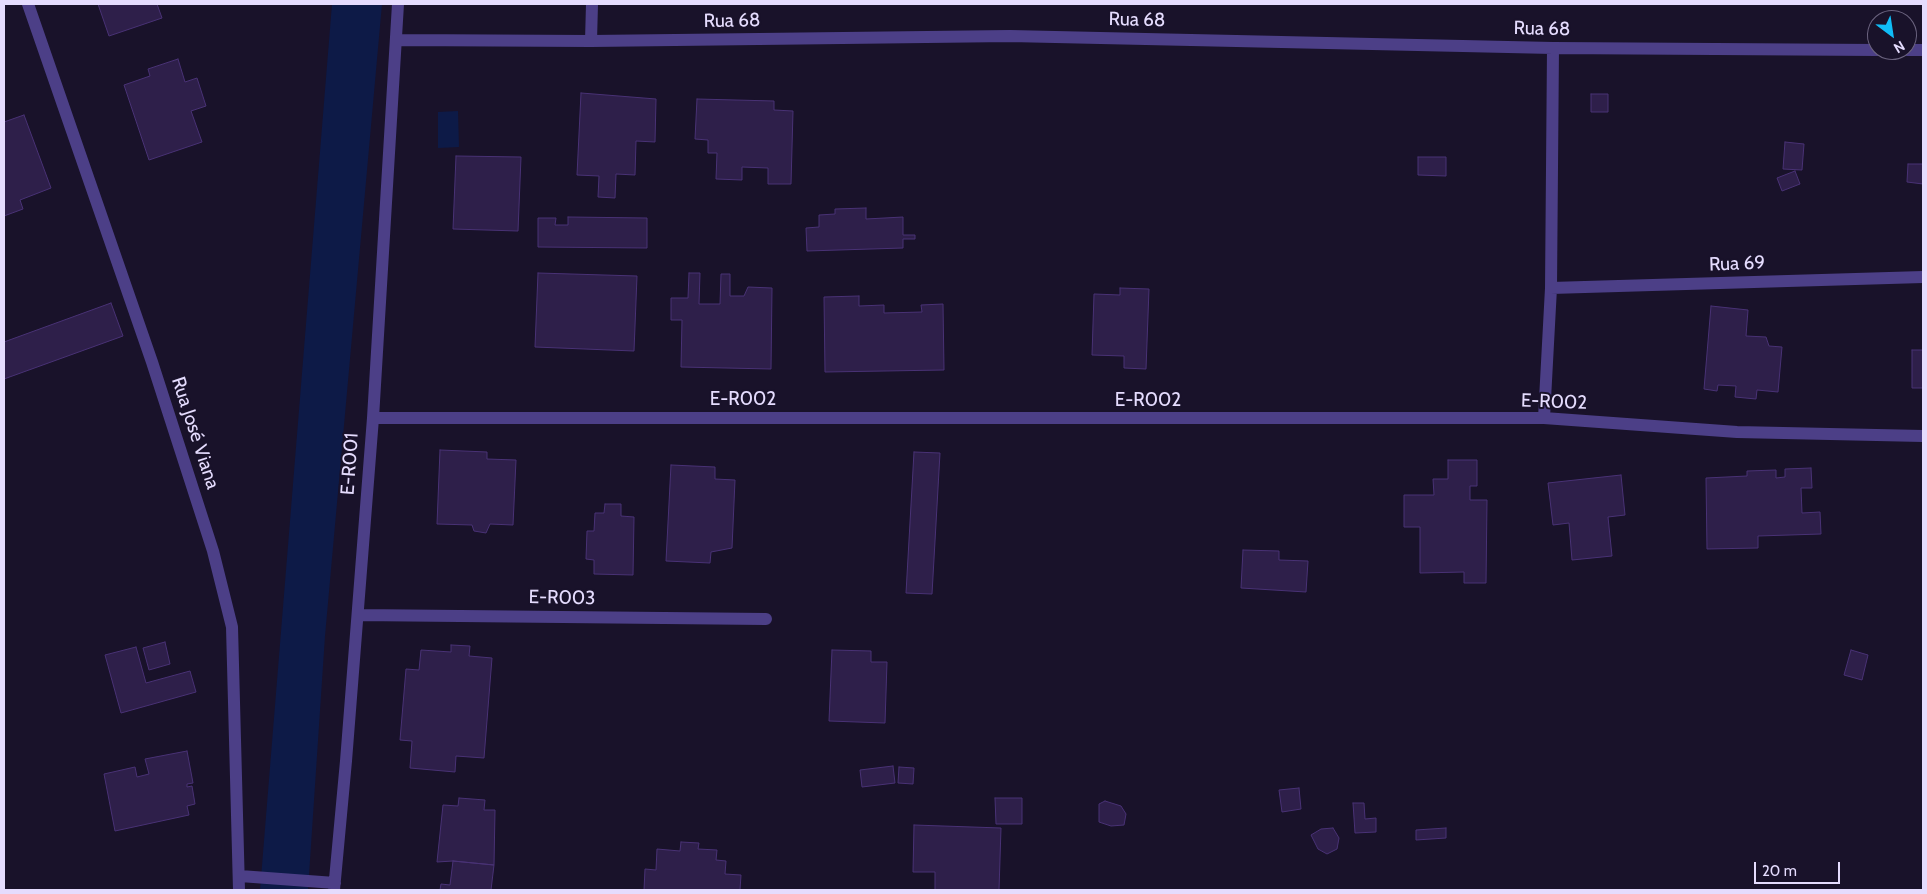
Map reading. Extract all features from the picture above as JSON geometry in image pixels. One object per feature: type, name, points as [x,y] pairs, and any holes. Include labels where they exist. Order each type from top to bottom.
[{"type":"street","name":"Rua José Viana","points":[[28,4],[152,362],[213,550],[232,627],[239,890]]},
{"type":"street","points":[[591,41],[592,4]]},
{"type":"street","name":"E-R001","points":[[334,886],[373,418],[398,6]]},
{"type":"street","name":"Rua 68","points":[[397,40],[591,41],[1010,36],[1552,48],[1867,50]]},
{"type":"street","points":[[1544,418],[1551,288],[1552,48]]},
{"type":"street","name":"Rua 69","points":[[1551,288],[1923,277]]},
{"type":"street","name":"E-R002","points":[[373,418],[1544,418],[1737,432],[1923,436]]},
{"type":"street","name":"E-R003","points":[[358,615],[766,619]]},
{"type":"street","points":[[240,876],[334,886]]},
{"type":"water","points":[[332,4],[382,4],[325,636],[308,890],[260,890]]},
{"type":"water","points":[[458,111],[459,147],[438,148],[438,112]]},
{"type":"building","points":[[98,4],[157,4],[162,18],[109,36]]},
{"type":"building","points":[[178,59],[185,82],[197,78],[206,106],[191,111],[202,142],[149,160],[124,85],[150,76],[148,69]]},
{"type":"building","points":[[581,93],[656,99],[655,142],[636,141],[635,175],[616,174],[615,198],[598,197],[599,176],[577,175]]},
{"type":"building","points":[[1591,94],[1608,94],[1608,112],[1591,112]]},
{"type":"building","points":[[697,99],[774,101],[774,110],[793,111],[791,184],[768,184],[768,168],[742,167],[742,180],[716,179],[717,153],[708,153],[708,140],[695,139]]},
{"type":"building","points":[[24,115],[51,188],[20,200],[23,209],[4,216],[4,122]]},
{"type":"building","points":[[1785,142],[1804,144],[1802,170],[1783,169]]},
{"type":"building","points":[[456,156],[521,157],[518,231],[453,229]]},
{"type":"building","points":[[1418,157],[1446,157],[1446,176],[1418,175]]},
{"type":"building","points":[[1908,164],[1923,164],[1923,184],[1907,182]]},
{"type":"building","points":[[1795,171],[1800,184],[1782,191],[1777,178]]},
{"type":"building","points":[[866,208],[866,219],[903,217],[903,235],[915,235],[915,239],[903,239],[903,248],[807,251],[806,228],[819,227],[819,215],[835,214],[835,209]]},
{"type":"building","points":[[568,217],[647,218],[647,248],[538,247],[538,218],[556,218],[555,225],[568,225]]},
{"type":"building","points":[[538,273],[637,276],[634,351],[535,347]]},
{"type":"building","points":[[689,273],[700,273],[699,304],[720,304],[721,274],[730,274],[730,296],[744,296],[748,287],[772,288],[771,369],[681,367],[682,320],[671,320],[671,298],[688,298]]},
{"type":"building","points":[[1120,288],[1149,289],[1146,369],[1124,368],[1124,356],[1092,355],[1094,294],[1120,295]]},
{"type":"building","points":[[859,296],[859,306],[884,305],[884,313],[922,312],[921,305],[943,304],[944,370],[825,372],[824,297]]},
{"type":"building","points":[[111,303],[123,336],[4,379],[4,342]]},
{"type":"building","points":[[1711,306],[1748,310],[1746,336],[1766,337],[1769,346],[1782,347],[1778,392],[1757,390],[1756,399],[1735,397],[1736,386],[1718,385],[1717,391],[1704,389]]},
{"type":"building","points":[[1912,350],[1923,350],[1923,388],[1912,388]]},
{"type":"building","points":[[440,450],[487,452],[487,459],[516,460],[513,525],[490,524],[486,533],[474,531],[472,525],[437,524]]},
{"type":"building","points":[[914,452],[940,453],[932,594],[906,593]]},
{"type":"building","points":[[1448,460],[1477,460],[1477,486],[1470,486],[1470,500],[1487,500],[1486,583],[1464,583],[1464,572],[1420,573],[1420,527],[1404,527],[1404,495],[1434,495],[1433,479],[1448,479]]},
{"type":"building","points":[[671,465],[715,467],[715,479],[735,480],[732,548],[711,552],[710,563],[666,561]]},
{"type":"building","points":[[1811,468],[1812,488],[1801,488],[1802,513],[1820,512],[1821,534],[1758,536],[1758,548],[1707,549],[1706,478],[1747,476],[1747,471],[1776,470],[1776,478],[1785,477],[1785,469]]},
{"type":"building","points":[[1621,475],[1625,515],[1608,517],[1612,556],[1572,560],[1569,523],[1553,525],[1548,483]]},
{"type":"building","points":[[605,504],[621,504],[621,516],[634,517],[633,575],[594,574],[594,560],[586,559],[587,531],[594,531],[595,513],[604,513]]},
{"type":"building","points":[[1243,550],[1279,551],[1279,560],[1308,561],[1306,592],[1241,588]]},
{"type":"building","points":[[165,642],[170,664],[149,670],[143,648]]},
{"type":"building","points":[[451,645],[470,646],[469,656],[492,658],[484,758],[456,756],[455,772],[410,768],[412,741],[400,740],[406,669],[419,670],[421,650],[451,652]]},
{"type":"building","points":[[136,647],[146,683],[190,671],[196,692],[121,713],[105,655]]},
{"type":"building","points":[[832,650],[871,651],[871,662],[887,662],[885,723],[829,721]]},
{"type":"building","points":[[1851,650],[1868,655],[1862,680],[1844,675]]},
{"type":"building","points":[[187,751],[193,783],[187,784],[187,787],[192,786],[195,804],[187,806],[189,815],[115,831],[104,774],[135,767],[137,777],[149,774],[145,759]]},
{"type":"building","points":[[893,766],[895,783],[862,787],[860,770]]},
{"type":"building","points":[[899,767],[914,768],[913,784],[898,783]]},
{"type":"building","points":[[1299,788],[1301,809],[1282,812],[1279,790]]},
{"type":"building","points":[[459,798],[485,800],[484,810],[495,810],[494,865],[453,861],[437,862],[443,805],[458,806]]},
{"type":"building","points":[[995,798],[1022,798],[1022,824],[996,824]]},
{"type":"building","points":[[1105,801],[1121,806],[1126,814],[1124,825],[1111,826],[1099,822],[1099,804]]},
{"type":"building","points":[[1353,803],[1364,803],[1365,819],[1376,818],[1376,832],[1355,833]]},
{"type":"building","points":[[914,825],[1001,828],[999,890],[935,890],[935,872],[913,872]]},
{"type":"building","points":[[1333,828],[1339,838],[1337,849],[1327,854],[1318,849],[1311,835],[1321,829]]},
{"type":"building","points":[[1446,828],[1446,838],[1416,840],[1416,830]]},
{"type":"building","points":[[681,842],[699,843],[698,849],[717,850],[716,860],[726,861],[725,874],[741,875],[740,890],[644,890],[645,869],[656,870],[657,849],[680,851]]},
{"type":"building","points":[[453,861],[494,865],[491,890],[440,890],[441,884],[450,885]]}]
